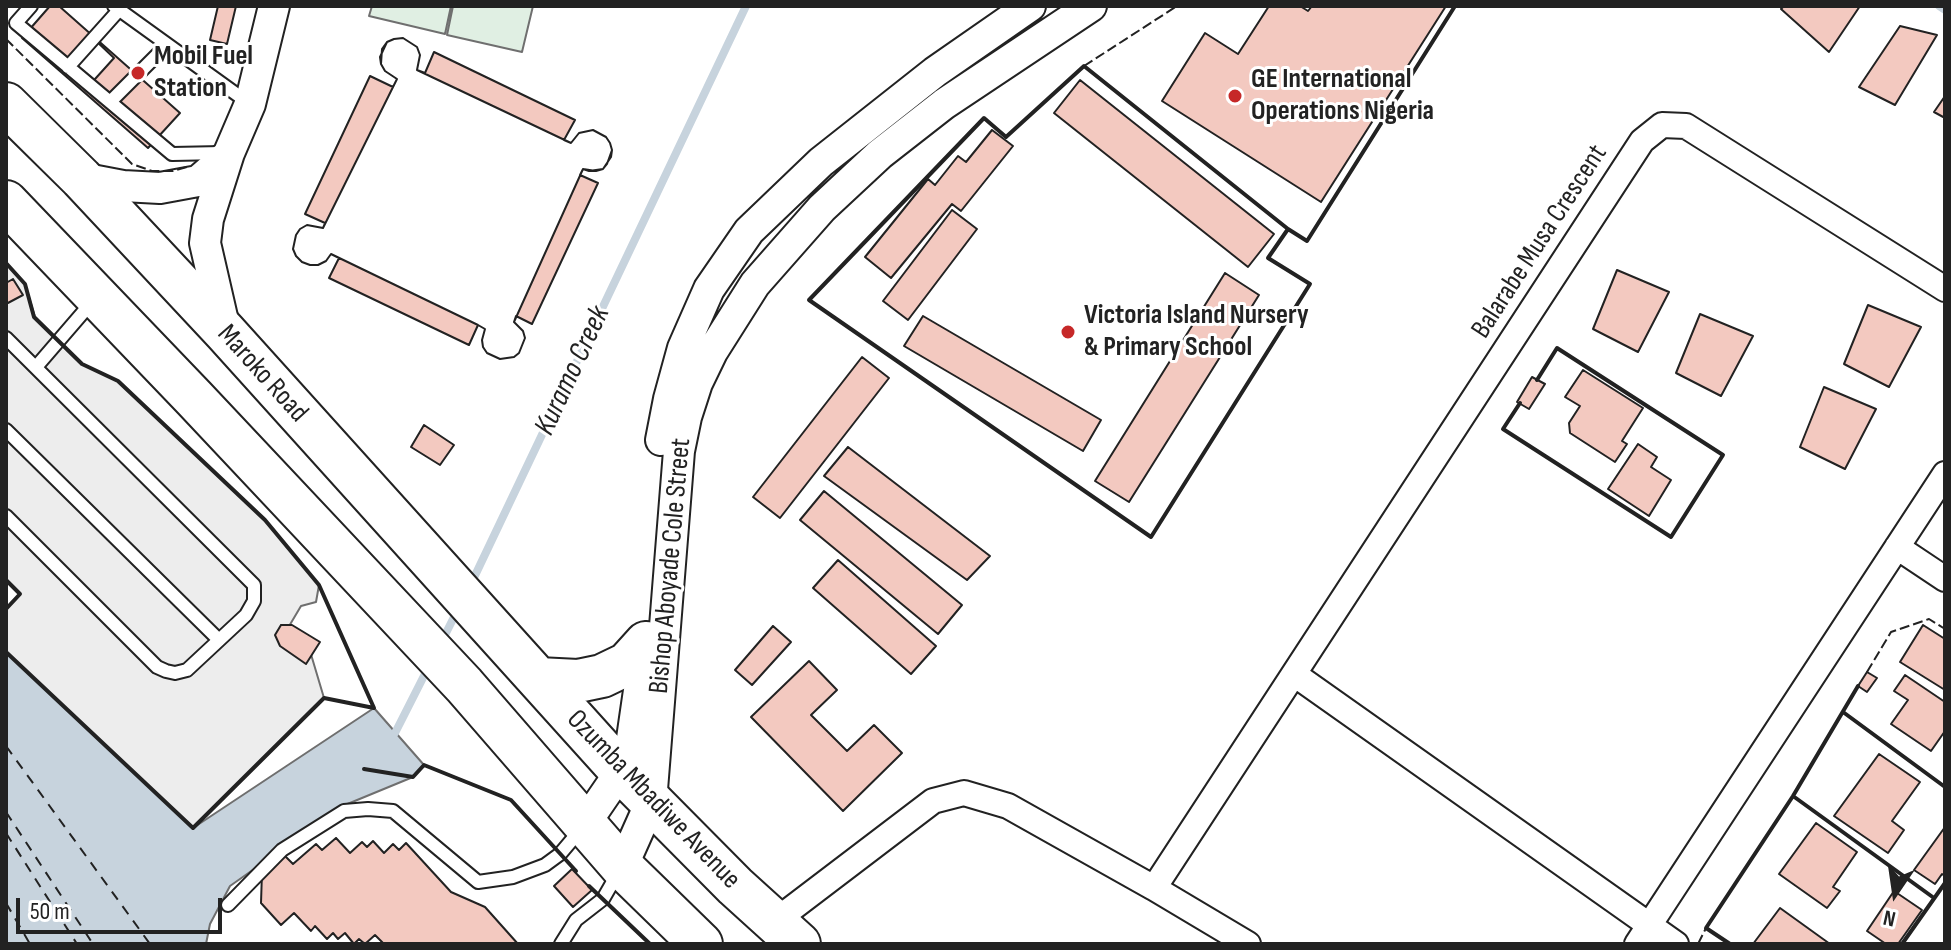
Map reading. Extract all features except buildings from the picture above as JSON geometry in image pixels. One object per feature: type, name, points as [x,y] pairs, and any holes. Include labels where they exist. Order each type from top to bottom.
[{"type":"highway","name":"Maroko Road","points":[[6,104],[81,178],[225,332],[525,664]]},
{"type":"highway","points":[[6,202],[464,685],[622,867],[701,944]]},
{"type":"highway","points":[[525,664],[578,681],[602,676],[627,664],[646,643]]},
{"type":"highway","name":"Ozumba Mbadiwe Avenue","points":[[525,664],[651,802],[786,933]]},
{"type":"street","points":[[225,332],[205,243],[208,219],[229,153],[250,104],[274,6]]},
{"type":"street","name":"Bishop Aboyade Cole Street","points":[[584,825],[621,771],[632,739],[646,643],[660,447],[683,348],[709,289],[749,231],[821,162],[935,72],[1030,6]]},
{"type":"street","name":"Bishop Aboyade Cole Street","points":[[622,867],[651,802],[679,451],[697,383],[712,352],[755,284],[822,208],[880,154],[944,104],[1083,8]]},
{"type":"street","name":"Balarabe Musa Crescent","points":[[1154,888],[1642,141],[1662,125],[1686,126],[1945,289]]},
{"type":"street","points":[[81,178],[123,186],[171,187],[198,181],[229,153]]},
{"type":"street","points":[[1643,935],[1945,474]]},
{"type":"street","points":[[1897,547],[1945,579]]},
{"type":"street","points":[[1294,674],[1643,935],[1676,944]]},
{"type":"street","points":[[786,933],[933,801],[964,793],[1008,806],[1248,944]]},
{"type":"lane","points":[[31,6],[16,23],[172,154],[229,153]]},
{"type":"lane","points":[[68,67],[116,8],[250,104]]},
{"type":"lane","points":[[110,102],[167,45]]},
{"type":"lane","points":[[36,367],[96,296]]},
{"type":"lane","points":[[6,338],[254,585],[254,601],[246,615],[187,670],[175,673],[157,667],[6,516]]},
{"type":"lane","points":[[6,430],[219,640]]},
{"type":"lane","points":[[228,905],[282,850],[344,811],[393,811],[478,882],[513,877],[545,865],[560,854],[584,825]]},
{"type":"lane","points":[[561,944],[576,920],[603,899],[622,867]]},
{"type":"green space","points":[[372,6],[451,6],[445,34],[369,16]]},
{"type":"green space","points":[[453,6],[533,6],[522,52],[447,35]]},
{"type":"shaded area","points":[[6,263],[25,284],[35,317],[82,364],[118,381],[265,520],[319,585],[316,602],[301,606],[285,633],[310,651],[324,698],[193,828],[6,652],[6,609],[20,594],[6,580]]},
{"type":"shaded area","points":[[6,652],[193,828],[374,708],[424,765],[413,777],[345,805],[230,886],[210,924],[206,944],[6,944]]},
{"type":"waterway","name":"Kuramo Creek","points":[[470,586],[746,6]]},
{"type":"waterway","points":[[1939,6],[1945,10]]},
{"type":"waterway","name":"Kuramo Creek","points":[[441,643],[458,609]]},
{"type":"waterway","name":"Kuramo Creek","points":[[395,733],[429,666]]},
{"type":"ferry route","points":[[6,746],[150,944]]},
{"type":"ferry route","points":[[6,812],[93,944]]},
{"type":"ferry route","points":[[6,833],[77,944]]},
{"type":"ferry route","points":[[6,903],[30,944]]},
{"type":"fence","points":[[1084,66],[1177,6]]},
{"type":"fence","points":[[6,39],[132,164],[152,171],[173,171],[190,166]]},
{"type":"fence","points":[[1867,672],[1891,632],[1929,619],[1945,629]]},
{"type":"fence","points":[[1698,944],[1706,928]]},
{"type":"wall","points":[[1288,229],[1268,258],[1310,284],[1151,537],[809,300],[984,118],[1006,137],[1084,66],[1307,241],[1455,6]]},
{"type":"wall","points":[[6,263],[25,284],[34,317],[82,364],[118,381],[265,520],[319,585],[374,708],[324,698],[193,828],[6,652]]},
{"type":"wall","points":[[1520,403],[1503,429],[1671,537],[1723,455],[1557,348],[1537,380]]},
{"type":"wall","points":[[6,580],[20,594],[6,609]]},
{"type":"wall","points":[[1730,944],[1706,928],[1793,796],[1858,686]]},
{"type":"wall","points":[[1843,712],[1945,787]]},
{"type":"wall","points":[[364,769],[413,777],[424,765],[511,800],[576,871]]},
{"type":"wall","points":[[1793,796],[1934,898]]},
{"type":"wall","points":[[1902,944],[1945,883]]},
{"type":"wall","points":[[589,886],[650,944]]},
{"type":"place","name":"Mobil Fuel Station","points":[[138,73]]},
{"type":"place","name":"GE International Operations Nigeria","points":[[1235,96]]},
{"type":"place","name":"Victoria Island Nursery & Primary School","points":[[1068,332]]}]
